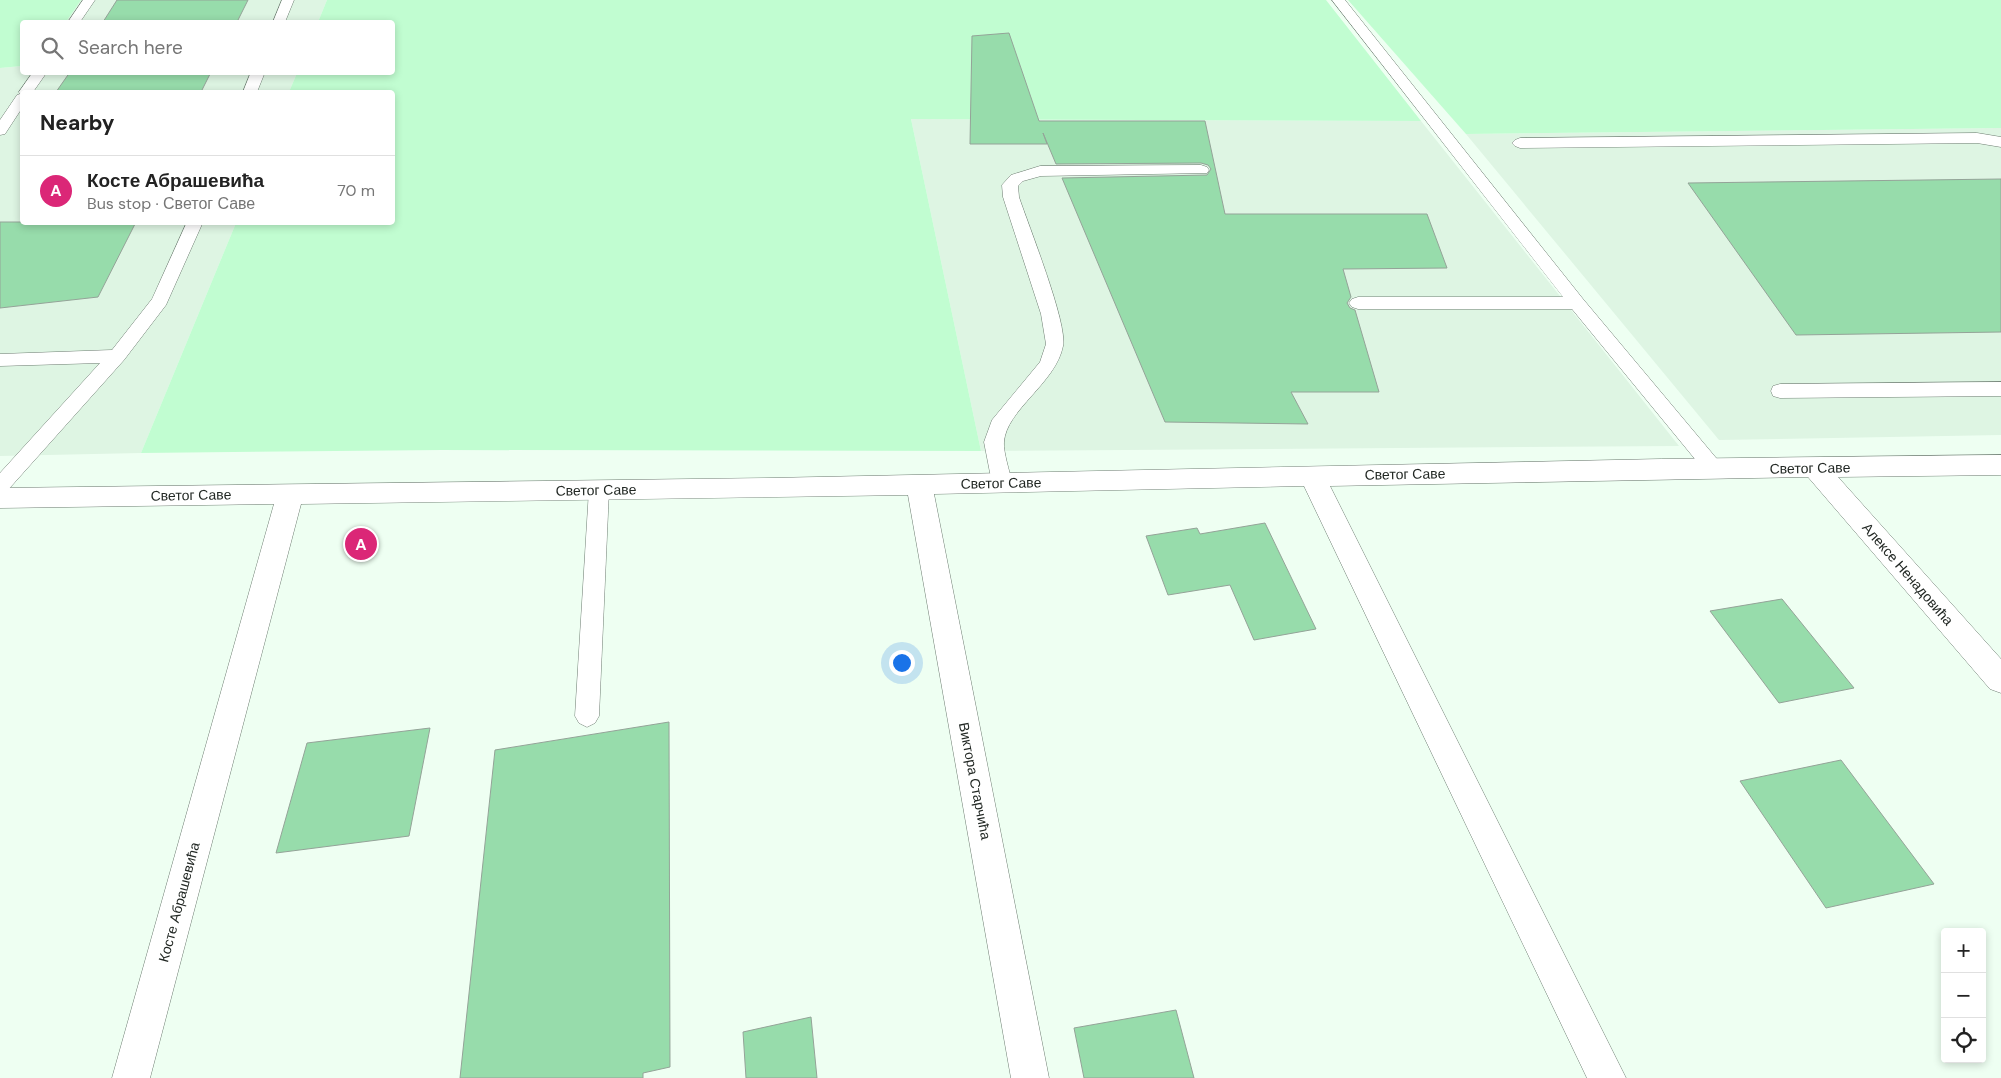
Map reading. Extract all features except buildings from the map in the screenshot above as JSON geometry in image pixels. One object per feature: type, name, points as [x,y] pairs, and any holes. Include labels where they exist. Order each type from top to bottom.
[{"type":"street","name":"Светог Саве","points":[[0,498],[919,485],[1312,476],[2001,465]]},
{"type":"street","name":"Алексе Ненадовића","points":[[1816,468],[2001,680]]},
{"type":"street","points":[[1312,476],[1607,1078]]},
{"type":"street","name":"Виктора Старчића","points":[[919,485],[1030,1078]]},
{"type":"street","name":"Косте Абрашевића","points":[[131,1078],[290,494]]},
{"type":"lane","points":[[75,20],[89,0]]},
{"type":"lane","points":[[280,20],[288,0]]},
{"type":"lane","points":[[1338,0],[1577,303],[1716,470]]},
{"type":"lane","points":[[27,90],[38,75]]},
{"type":"lane","points":[[251,90],[257,75]]},
{"type":"lane","points":[[0,131],[20,101]]},
{"type":"lane","points":[[1520,144],[1977,138],[2001,142]]},
{"type":"lane","points":[[1002,483],[994,442],[1002,420],[1049,364],[1056,344],[1050,314],[1011,196],[1010,185],[1018,178],[1040,171],[1201,170]]},
{"type":"lane","points":[[0,486],[117,356],[160,301],[194,225]]},
{"type":"lane","points":[[1358,303],[1577,303]]},
{"type":"lane","points":[[0,360],[117,356]]},
{"type":"lane","points":[[1780,391],[2001,390]]},
{"type":"lane","points":[[587,716],[599,490]]},
{"type":"shaded area","points":[[81,0],[327,0],[319,20],[67,20]]},
{"type":"shaded area","points":[[20,66],[20,75],[296,75],[290,90],[20,90],[20,225],[235,225],[141,453],[0,456],[0,68]]},
{"type":"shaded area","points":[[911,119],[1421,121],[1679,446],[981,451]]},
{"type":"shaded area","points":[[2001,128],[2001,435],[1719,440],[1466,134]]},
{"type":"green space","points":[[0,0],[81,0],[67,20],[20,20],[20,66],[0,68]]},
{"type":"green space","points":[[327,0],[1326,0],[1421,121],[911,119],[981,451],[442,450],[141,453],[235,225],[395,225],[395,90],[290,90],[296,75],[395,75],[395,20],[319,20]]},
{"type":"green space","points":[[1348,0],[2001,0],[2001,128],[1466,134]]},
{"type":"place","name":"Косте Абрашевића","points":[[361,544]]}]
